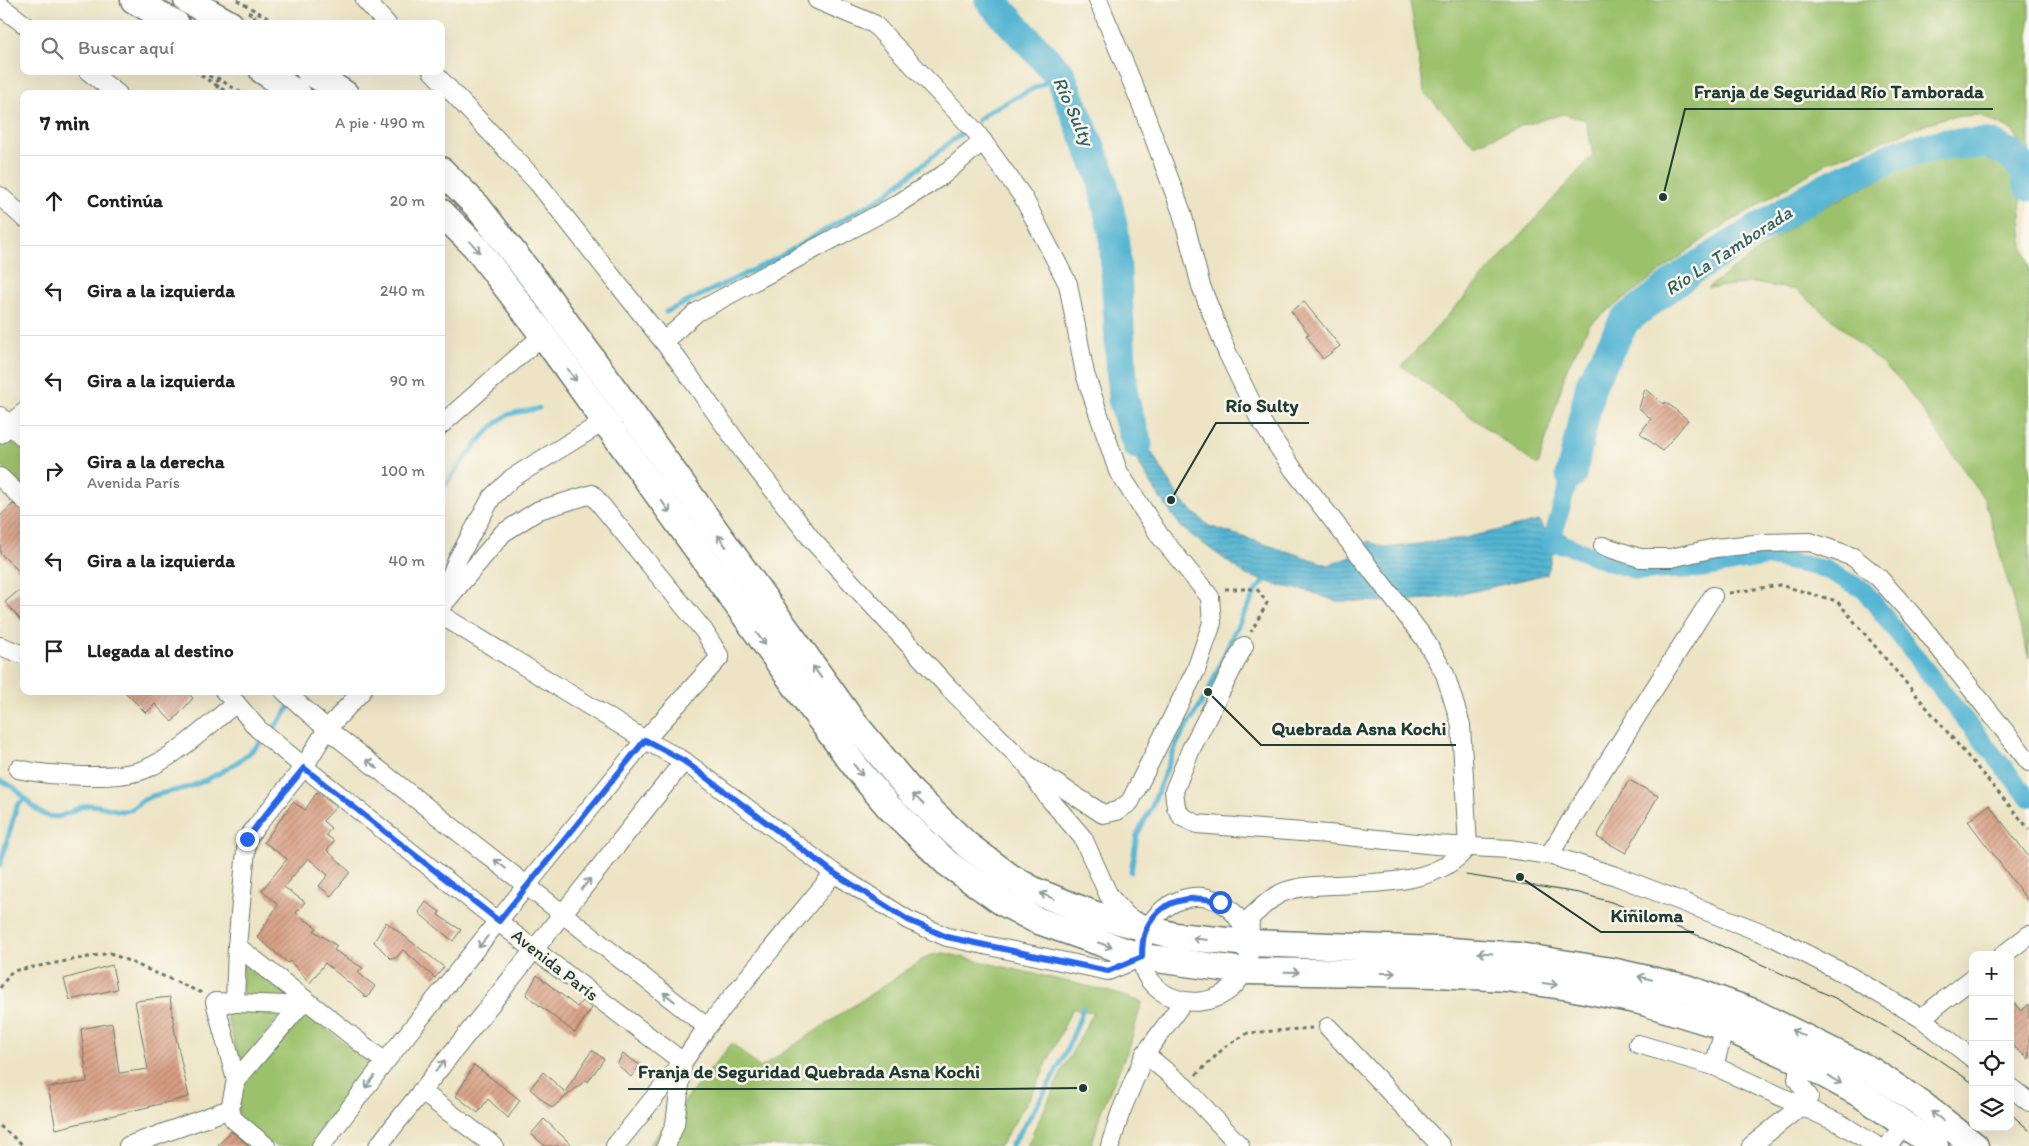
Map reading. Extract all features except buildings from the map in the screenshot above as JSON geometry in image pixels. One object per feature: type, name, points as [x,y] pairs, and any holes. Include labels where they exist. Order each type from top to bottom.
[{"type":"highway","points":[[134,0],[169,20]]},
{"type":"highway","points":[[187,0],[223,20]]},
{"type":"highway","points":[[269,75],[292,90]]},
{"type":"highway","points":[[315,75],[339,90]]},
{"type":"highway","points":[[445,174],[477,206],[544,292],[853,722],[912,793],[967,845],[1010,877],[1035,891],[1066,904],[1175,936],[1249,943],[1437,950],[1519,956],[1611,971],[1686,988],[1753,1012],[1872,1071],[1920,1103],[1975,1146]]},
{"type":"highway","points":[[445,216],[475,246],[544,335],[808,703],[889,807],[947,862],[1002,902],[1036,920],[1142,957],[1244,971],[1439,974],[1507,978],[1570,987],[1640,1001],[1725,1027],[1800,1061],[1862,1095],[1935,1146]]},
{"type":"street","points":[[365,0],[383,20]]},
{"type":"street","points":[[436,75],[538,183],[664,341],[743,451],[813,541],[950,689],[1026,764],[1103,814],[1117,811],[1130,802],[1196,670],[1212,623],[1210,597],[1160,536],[1118,471],[1085,374],[1068,284],[1023,197],[983,141],[874,24],[817,0]]},
{"type":"street","points":[[1098,0],[1142,106],[1182,213],[1202,286],[1227,352],[1259,418],[1293,468],[1424,638],[1445,674],[1461,725],[1468,846],[1460,856],[1437,872],[1366,884],[1304,886],[1277,895],[1250,918],[1249,956],[1244,971],[1235,985],[1222,996],[1202,1003],[1183,1002],[1156,989],[1146,977],[1142,957],[1146,929],[1158,914],[1171,903],[1187,898],[1204,898],[1220,902],[1233,912],[1243,925],[1249,943]]},
{"type":"street","points":[[0,6],[20,21]]},
{"type":"street","points":[[93,75],[113,90]]},
{"type":"street","points":[[664,341],[697,312],[896,205],[943,174],[983,141]]},
{"type":"street","points":[[0,196],[20,214]]},
{"type":"street","points":[[445,421],[544,335]]},
{"type":"street","points":[[20,414],[3,425],[20,436]]},
{"type":"street","points":[[445,591],[457,560],[492,497],[512,478],[604,421]]},
{"type":"street","points":[[0,477],[20,496]]},
{"type":"street","points":[[321,1146],[385,1062],[645,740],[720,657],[704,631],[592,494],[539,510],[503,534],[445,602]]},
{"type":"street","points":[[1603,546],[1640,558],[1671,558],[1715,548],[1764,543],[1810,542],[1853,557],[1879,578],[1921,625],[2029,762]]},
{"type":"street","points":[[1549,855],[1713,596]]},
{"type":"street","points":[[445,617],[645,740],[684,761],[834,873],[908,920],[947,937],[1108,971],[1142,957]]},
{"type":"street","points":[[0,646],[20,654]]},
{"type":"street","points":[[1244,646],[1191,749],[1174,791],[1176,807],[1182,817],[1196,824],[1328,834],[1436,845],[1509,848],[1549,855],[1624,879],[1773,937],[1851,977],[1921,1018],[1969,1055]]},
{"type":"street","points":[[288,695],[326,729],[707,1027]]},
{"type":"street","points":[[235,1003],[247,839],[304,768],[326,729],[358,695]]},
{"type":"street","points":[[18,769],[51,774],[120,774],[143,770],[178,749],[230,697]]},
{"type":"street","name":"Avenida París","points":[[230,697],[258,729],[304,768],[533,949],[683,1062]]},
{"type":"street","points":[[378,1146],[684,761]]},
{"type":"street","points":[[1026,764],[1047,796],[1082,838],[1109,896],[1126,915],[1146,929]]},
{"type":"street","points":[[615,1146],[683,1062],[707,1027],[834,873]]},
{"type":"street","points":[[2008,951],[2029,935]]},
{"type":"street","points":[[238,946],[385,1062]]},
{"type":"street","points":[[1921,1018],[1969,981]]},
{"type":"street","points":[[266,1146],[233,1119],[230,1110],[236,1080],[214,1002],[286,1005],[305,1000]]},
{"type":"street","points":[[236,1080],[305,1000]]},
{"type":"street","points":[[1110,1146],[1120,1114],[1145,1054],[1183,1002]]},
{"type":"street","points":[[1328,1027],[1441,1146]]},
{"type":"street","points":[[1714,1066],[1725,1027]]},
{"type":"street","points":[[1638,1044],[1714,1066],[1841,1124],[1877,1146]]},
{"type":"street","points":[[1145,1054],[1184,1087],[1240,1146]]},
{"type":"street","points":[[1751,1146],[1801,1106],[1809,1097],[1797,1079],[1800,1061]]},
{"type":"street","points":[[666,1146],[675,1124],[683,1062]]},
{"type":"street","points":[[2014,1090],[2029,1102]]},
{"type":"street","points":[[421,1091],[494,1146]]},
{"type":"street","points":[[128,1146],[230,1110]]},
{"type":"street","points":[[657,1146],[675,1124]]},
{"type":"street","points":[[1888,1146],[1904,1125]]},
{"type":"path","points":[[238,0],[271,20]]},
{"type":"path","points":[[200,75],[224,90]]},
{"type":"path","points":[[208,75],[220,83],[215,90]]},
{"type":"path","points":[[217,75],[216,77],[237,90]]},
{"type":"path","points":[[1713,596],[1780,586],[1837,601],[2029,829]]},
{"type":"path","points":[[1210,597],[1225,589],[1257,588],[1267,603],[1244,646]]},
{"type":"path","points":[[0,988],[12,971],[110,953],[215,998],[214,1002]]},
{"type":"path","points":[[1184,1087],[1226,1046],[1248,1033],[1328,1027]]},
{"type":"path","points":[[0,1126],[24,1146]]},
{"type":"green space","points":[[1410,0],[2029,0],[2029,155],[2013,131],[1979,115],[1946,117],[1830,161],[1712,233],[1590,324],[1567,368],[1538,466],[1402,366],[1593,155],[1586,120],[1563,114],[1521,126],[1474,145],[1424,92]]},
{"type":"green space","points":[[1957,154],[1989,157],[2012,170],[2020,196],[2023,247],[2029,265],[2029,658],[1985,500],[1902,382],[1838,324],[1796,290],[1754,283],[1707,288],[1809,214],[1905,167]]},
{"type":"green space","points":[[5,441],[13,442],[20,448],[20,483],[0,464],[0,446]]},
{"type":"green space","points":[[944,953],[1104,990],[1142,1002],[1130,1045],[1102,1109],[1091,1146],[1027,1146],[1064,1067],[1094,1012],[1072,1009],[1035,1089],[1000,1146],[648,1146],[732,1043],[760,1068],[928,956]]},
{"type":"green space","points":[[243,961],[288,992],[289,998],[247,996],[242,993]]},
{"type":"green space","points":[[231,1010],[275,1012],[278,1018],[243,1061],[239,1060],[226,1014]]},
{"type":"green space","points":[[304,1015],[308,1015],[363,1058],[370,1065],[371,1072],[316,1146],[275,1146],[244,1123],[238,1114],[239,1088]]},
{"type":"water","points":[[1139,399],[1150,450],[1182,502],[1209,526],[1329,565],[1358,554],[1368,541],[1386,548],[1464,538],[1539,521],[1543,528],[1566,535],[1565,538],[1567,539],[1564,549],[1556,549],[1552,555],[1547,574],[1458,595],[1402,602],[1335,601],[1308,591],[1281,586],[1246,575],[1182,528],[1160,498],[1135,458],[1114,405]]},
{"type":"waterway","name":"Río Sulty","points":[[990,0],[1060,75],[1101,175],[1114,234],[1123,399],[1137,444]]},
{"type":"waterway","points":[[978,120],[991,110],[1060,75]]},
{"type":"waterway","points":[[666,312],[778,258],[885,195],[963,132]]},
{"type":"waterway","name":"Río La Tamborada","points":[[1571,475],[1591,384],[1625,320],[1690,271],[1827,187],[1900,154],[1945,144],[1990,144],[2011,155],[2026,171],[2029,186]]},
{"type":"waterway","points":[[445,486],[472,450],[500,420],[511,414],[539,408]]},
{"type":"waterway","name":"Río La Tamborada","points":[[1554,532],[1571,475]]},
{"type":"waterway","points":[[1550,543],[1566,545],[1608,562],[1638,571],[1701,569],[1767,557],[1825,569],[1864,590],[1957,710],[2029,798]]},
{"type":"waterway","points":[[1131,872],[1137,835],[1151,808],[1177,743],[1208,692],[1233,635],[1257,589],[1268,578]]},
{"type":"waterway","points":[[0,781],[13,787],[33,807],[51,817],[57,817],[89,805],[127,811],[150,797],[184,789],[208,779],[240,760],[266,737],[297,695]]},
{"type":"waterway","points":[[0,865],[17,806],[25,798]]},
{"type":"waterway","points":[[1011,1146],[1031,1115],[1061,1061],[1083,1008]]},
{"type":"tram line","points":[[1466,875],[1579,893],[1611,902],[1702,937],[1837,999],[1917,1045],[1969,1080]]},
{"type":"tram line","points":[[2014,1117],[2029,1130]]},
{"type":"place","name":"Franja de Seguridad Río Tamborada","points":[[1663,197]]},
{"type":"place","name":"Río Sulty","points":[[1171,500]]},
{"type":"place","name":"Quebrada Asna Kochi","points":[[1208,692]]},
{"type":"place","name":"Kiñiloma","points":[[1520,877]]},
{"type":"place","name":"Franja de Seguridad Quebrada Asna Kochi","points":[[1083,1088]]},
{"type":"route","points":[[247,839],[304,768],[499,921],[645,740],[684,761],[834,873],[908,920],[947,937],[1108,971],[1142,957],[1146,929],[1158,914],[1171,903],[1187,898],[1204,898],[1220,902]]}]
